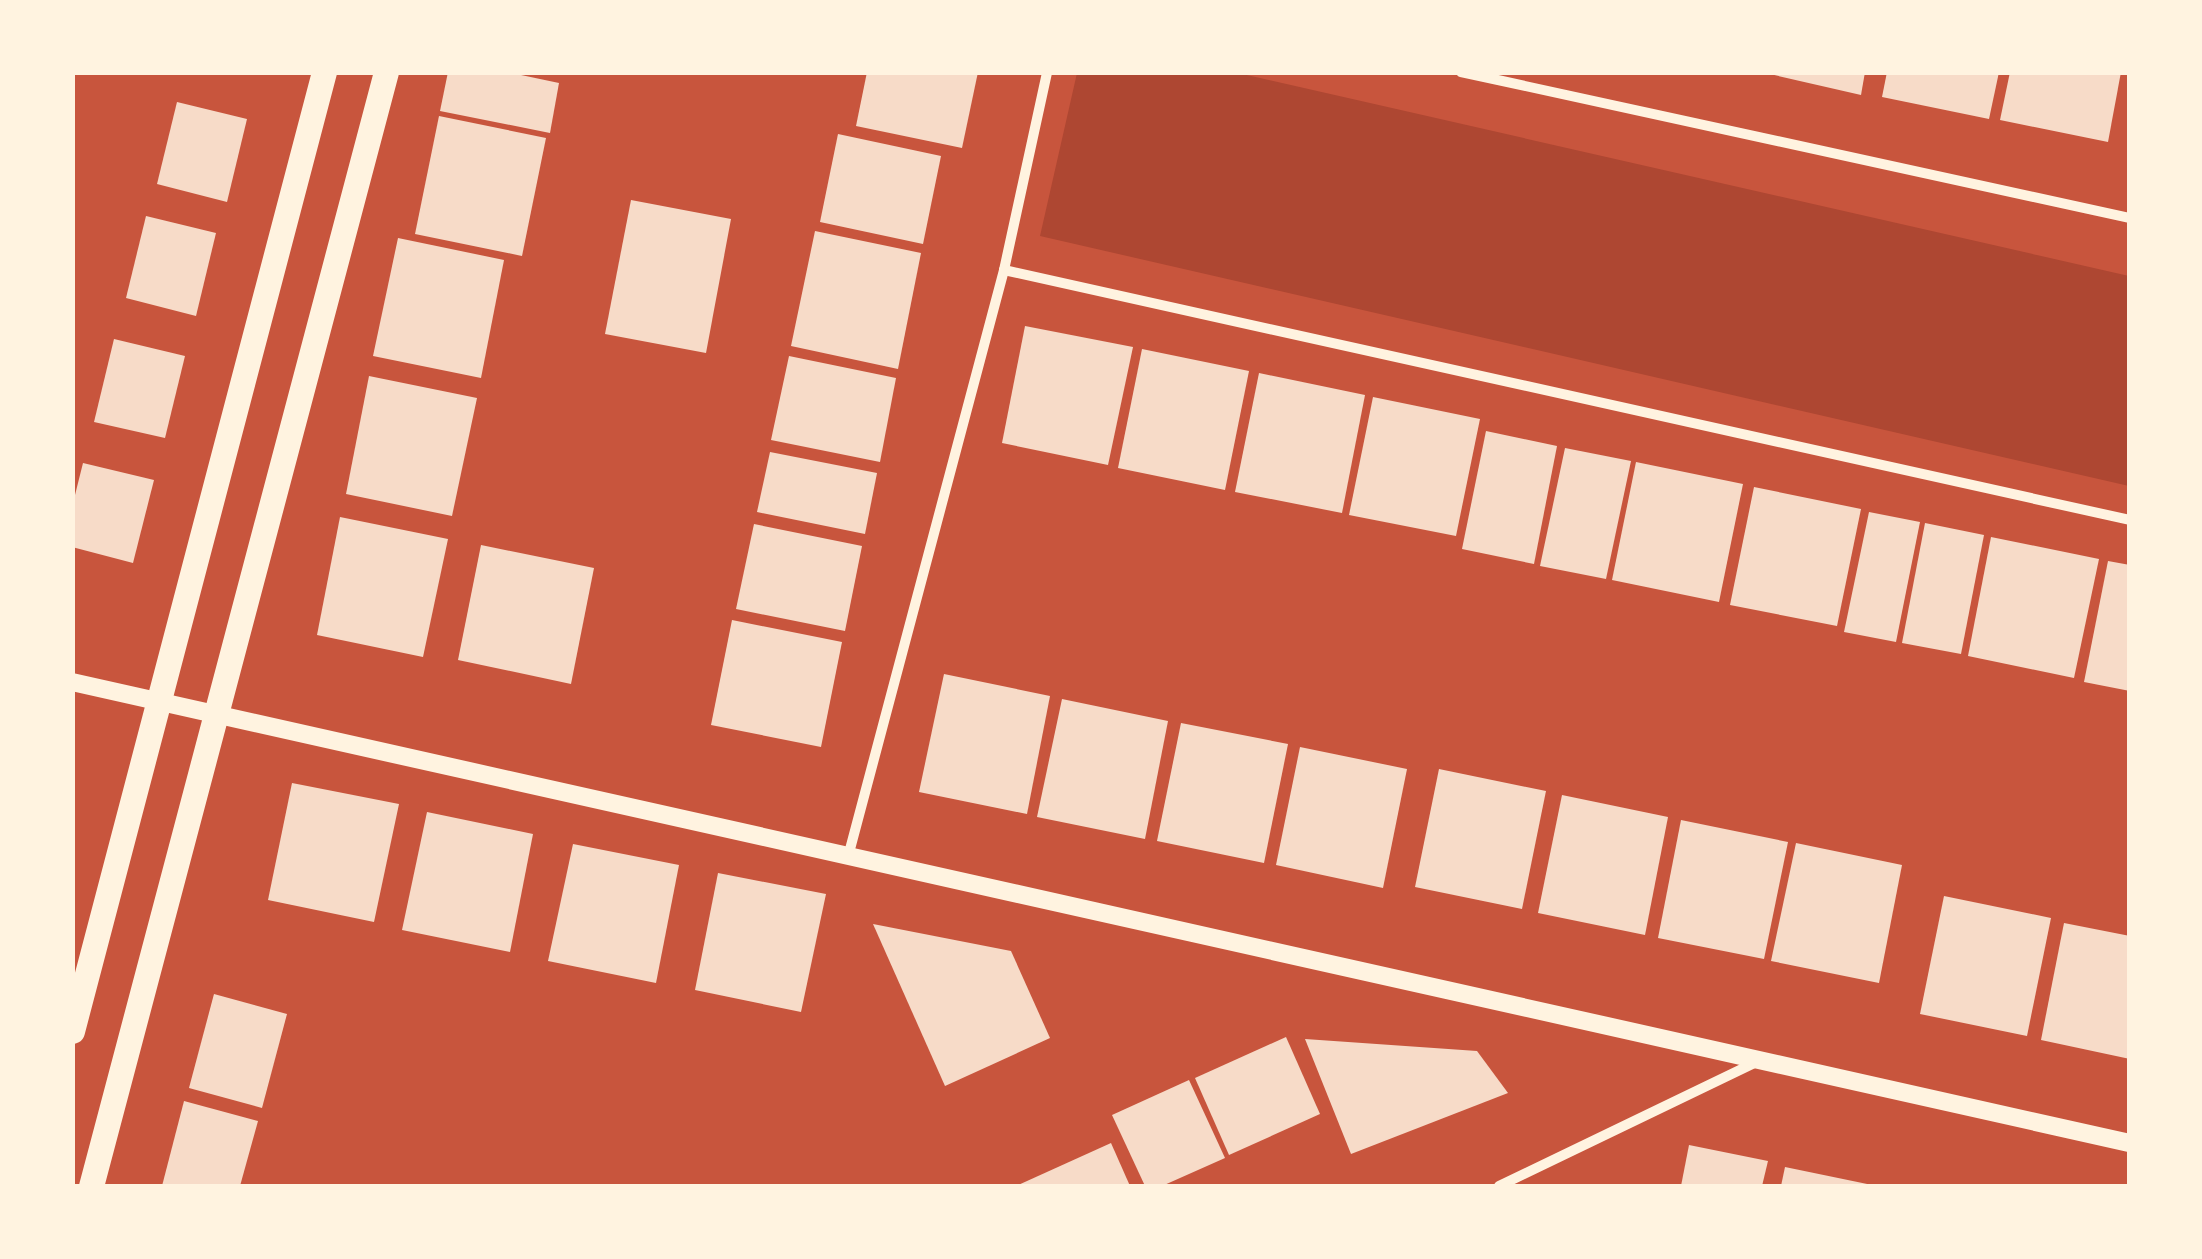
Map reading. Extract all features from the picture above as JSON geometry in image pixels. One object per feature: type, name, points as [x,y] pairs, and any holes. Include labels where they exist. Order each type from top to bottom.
[{"type":"main road","points":[[72,1031],[324,72]]},
{"type":"main road","points":[[91,1186],[220,716],[386,72]]},
{"type":"street","points":[[850,853],[1004,270],[1046,72]]},
{"type":"street","points":[[1461,72],[2130,218]]},
{"type":"street","points":[[1004,270],[2130,520]]},
{"type":"street","points":[[72,682],[1767,1057],[2130,1143]]},
{"type":"street","points":[[1499,1186],[1767,1057]]},
{"type":"shaded area","points":[[1077,73],[1238,73],[2129,276],[2129,486],[1040,236]]},
{"type":"building","points":[[448,72],[507,72],[559,83],[550,133],[440,111]]},
{"type":"building","points":[[867,72],[978,72],[962,148],[856,126]]},
{"type":"building","points":[[1761,72],[1865,72],[1861,95]]},
{"type":"building","points":[[1887,72],[1999,72],[1989,119],[1882,97]]},
{"type":"building","points":[[2010,72],[2121,72],[2108,142],[2000,120]]},
{"type":"building","points":[[177,102],[247,119],[227,202],[157,184]]},
{"type":"building","points":[[439,116],[546,138],[522,256],[415,234]]},
{"type":"building","points":[[838,134],[941,156],[923,244],[820,222]]},
{"type":"building","points":[[631,200],[731,219],[706,353],[605,334]]},
{"type":"building","points":[[146,216],[216,233],[196,316],[126,298]]},
{"type":"building","points":[[815,231],[921,253],[898,369],[791,346]]},
{"type":"building","points":[[398,238],[504,260],[481,378],[373,356]]},
{"type":"building","points":[[1025,326],[1133,347],[1108,465],[1002,443]]},
{"type":"building","points":[[114,339],[185,356],[165,438],[94,422]]},
{"type":"building","points":[[1142,349],[1249,371],[1225,490],[1118,468]]},
{"type":"building","points":[[789,356],[896,378],[880,462],[771,440]]},
{"type":"building","points":[[1259,373],[1365,395],[1342,513],[1235,492]]},
{"type":"building","points":[[369,376],[477,398],[452,516],[346,494]]},
{"type":"building","points":[[1373,397],[1480,419],[1456,536],[1349,515]]},
{"type":"building","points":[[1486,431],[1557,446],[1534,564],[1462,549]]},
{"type":"building","points":[[1565,448],[1631,461],[1606,579],[1540,566]]},
{"type":"building","points":[[770,452],[877,473],[865,534],[757,512]]},
{"type":"building","points":[[1636,462],[1743,484],[1719,602],[1612,580]]},
{"type":"building","points":[[83,463],[154,480],[133,563],[72,547],[72,507]]},
{"type":"building","points":[[1754,487],[1861,509],[1837,626],[1730,605]]},
{"type":"building","points":[[1869,512],[1920,522],[1896,642],[1844,632]]},
{"type":"building","points":[[340,517],[448,539],[423,657],[317,635]]},
{"type":"building","points":[[1925,523],[1984,535],[1961,654],[1902,643]]},
{"type":"building","points":[[754,524],[862,546],[845,631],[736,609]]},
{"type":"building","points":[[1991,537],[2099,559],[2074,678],[1968,656]]},
{"type":"building","points":[[481,545],[594,568],[571,684],[458,660]]},
{"type":"building","points":[[2108,561],[2130,565],[2130,691],[2084,682]]},
{"type":"building","points":[[732,620],[842,642],[821,747],[711,725]]},
{"type":"building","points":[[944,674],[1050,696],[1027,814],[919,792]]},
{"type":"building","points":[[1062,699],[1168,721],[1145,839],[1037,817]]},
{"type":"building","points":[[1181,723],[1288,744],[1264,863],[1157,841]]},
{"type":"building","points":[[1300,747],[1407,769],[1383,888],[1276,865]]},
{"type":"building","points":[[1439,769],[1546,791],[1522,909],[1415,887]]},
{"type":"building","points":[[292,783],[399,804],[374,922],[268,900]]},
{"type":"building","points":[[1562,795],[1668,817],[1645,935],[1538,913]]},
{"type":"building","points":[[427,812],[533,834],[510,952],[402,930]]},
{"type":"building","points":[[1681,820],[1788,842],[1764,959],[1658,938]]},
{"type":"building","points":[[1796,843],[1902,865],[1879,983],[1771,961]]},
{"type":"building","points":[[573,844],[679,865],[656,983],[548,961]]},
{"type":"building","points":[[718,873],[826,894],[801,1012],[695,990]]},
{"type":"building","points":[[1944,896],[2051,918],[2027,1036],[1920,1014]]},
{"type":"building","points":[[2064,923],[2130,936],[2130,1059],[2041,1040]]},
{"type":"building","points":[[873,924],[1011,951],[1050,1038],[945,1086]]},
{"type":"building","points":[[214,994],[287,1014],[262,1108],[189,1088]]},
{"type":"building","points":[[1286,1037],[1320,1114],[1229,1155],[1195,1078]]},
{"type":"building","points":[[1305,1039],[1477,1051],[1508,1093],[1351,1154]]},
{"type":"building","points":[[1189,1080],[1225,1158],[1162,1186],[1145,1186],[1112,1115]]},
{"type":"building","points":[[184,1101],[258,1121],[240,1186],[162,1186]]},
{"type":"building","points":[[1111,1143],[1130,1186],[1016,1186]]},
{"type":"building","points":[[1689,1145],[1768,1161],[1762,1186],[1681,1186]]},
{"type":"building","points":[[1785,1167],[1872,1185],[1872,1186],[1781,1186]]}]
